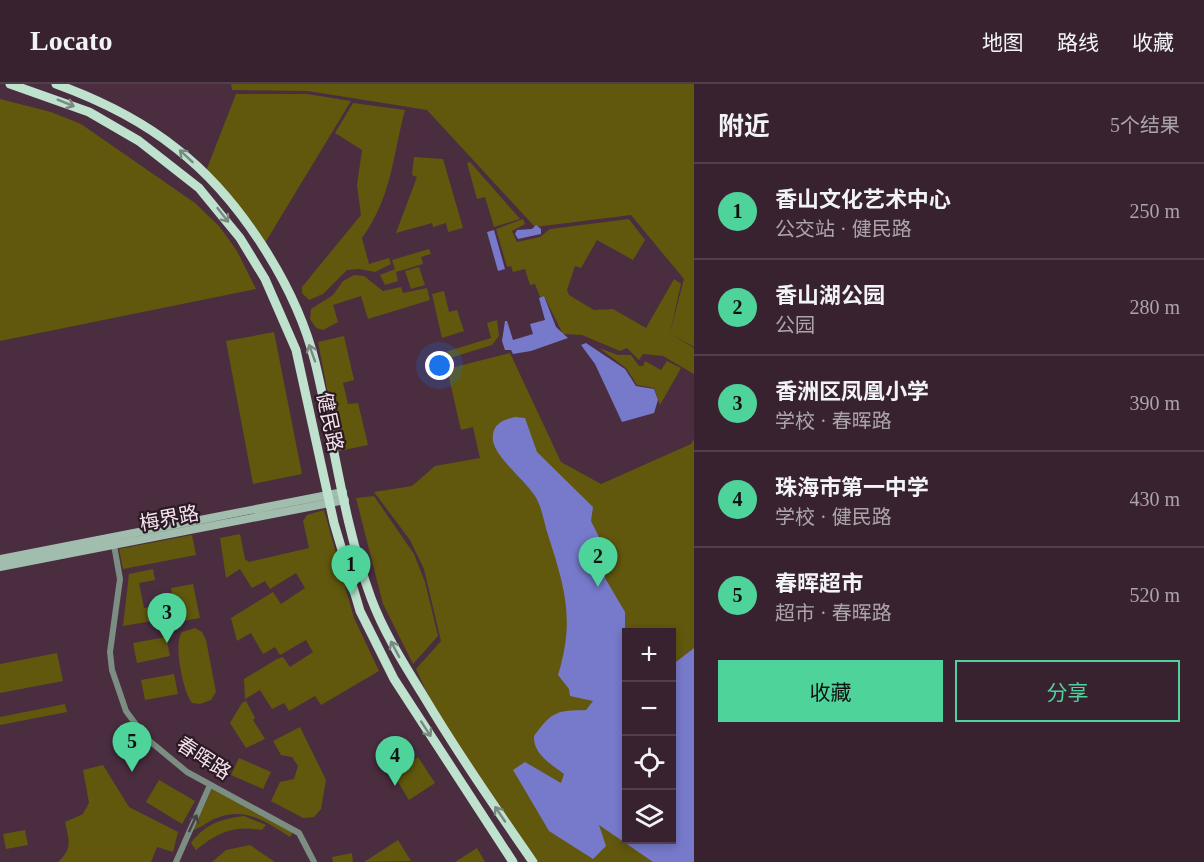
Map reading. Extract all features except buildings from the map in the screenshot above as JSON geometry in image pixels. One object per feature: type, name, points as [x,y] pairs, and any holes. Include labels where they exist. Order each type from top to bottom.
[{"type":"main road","name":"健民路","points":[[10,84],[62,102],[117,127],[185,176],[220,211],[256,263],[289,330],[329,499],[360,611],[387,667],[513,862]]},
{"type":"main road","name":"健民路","points":[[56,84],[102,102],[142,124],[178,150],[211,179],[245,221],[268,255],[301,321],[314,359],[344,496],[371,598],[397,653],[458,753],[533,862]]},
{"type":"main road","points":[[0,559],[344,496]]},
{"type":"main road","name":"梅界路","points":[[0,567],[329,499]]},
{"type":"street","name":"春晖路","points":[[114,545],[120,579],[110,652],[112,670],[123,705],[146,738],[187,771],[299,833],[314,862]]},
{"type":"street","points":[[177,862],[210,785]]},
{"type":"shaded area","points":[[231,84],[694,84],[694,347],[671,334],[694,348],[694,374],[663,356],[643,354],[639,360],[627,348],[620,351],[582,335],[563,334],[544,296],[540,297],[535,284],[530,285],[525,269],[513,272],[511,266],[507,267],[496,229],[523,219],[525,224],[512,231],[517,242],[540,237],[550,229],[629,219],[645,240],[633,260],[597,240],[581,268],[575,266],[567,290],[569,295],[594,310],[613,309],[646,328],[674,279],[681,284],[670,333],[684,279],[631,215],[535,227],[427,110],[308,91],[232,90]]},
{"type":"shaded area","points":[[236,94],[307,94],[351,101],[265,243],[206,171]]},
{"type":"shaded area","points":[[0,99],[51,112],[81,124],[195,203],[219,226],[237,251],[256,289],[0,341]]},
{"type":"shaded area","points":[[353,103],[405,110],[390,177],[380,207],[362,238],[369,264],[389,258],[391,264],[375,272],[359,269],[347,270],[323,294],[309,300],[302,293],[302,287],[361,215],[357,185],[362,150],[335,133]]},
{"type":"shaded area","points":[[414,157],[443,159],[463,228],[448,232],[446,223],[433,227],[432,223],[396,233],[417,177],[412,175]]},
{"type":"shaded area","points":[[470,162],[520,219],[494,227],[485,197],[477,199],[467,163]]},
{"type":"shaded area","points":[[429,249],[431,254],[421,257],[423,264],[396,272],[398,281],[385,285],[380,275],[395,269],[392,260]]},
{"type":"shaded area","points":[[419,267],[425,285],[411,289],[405,271]]},
{"type":"shaded area","points":[[354,275],[364,276],[383,291],[401,287],[403,293],[427,288],[430,300],[368,319],[361,296],[333,305],[338,322],[323,330],[316,328],[310,319],[311,309],[333,295],[343,281]]},
{"type":"shaded area","points":[[444,291],[449,312],[457,310],[464,331],[442,338],[432,294]]},
{"type":"shaded area","points":[[497,320],[499,336],[492,345],[447,359],[445,352],[491,338],[487,323]]},
{"type":"shaded area","points":[[274,332],[302,474],[253,484],[226,341]]},
{"type":"shaded area","points":[[344,336],[354,380],[343,383],[348,404],[358,403],[368,445],[339,451],[318,342]]},
{"type":"shaded area","points":[[599,348],[618,355],[631,355],[639,366],[643,366],[645,361],[661,370],[667,361],[681,368],[660,405],[654,388],[637,385],[626,368]]},
{"type":"shaded area","points":[[510,353],[561,462],[601,484],[691,444],[694,439],[694,862],[533,862],[443,728],[416,669],[441,641],[424,569],[410,540],[374,492],[412,486],[435,466],[480,458],[473,427],[461,430],[447,369]]},
{"type":"shaded area","points":[[374,496],[414,554],[425,582],[438,636],[413,664],[383,604],[356,498]]},
{"type":"shaded area","points":[[324,510],[354,618],[379,671],[321,705],[315,696],[289,711],[284,703],[272,709],[260,690],[245,699],[244,679],[277,659],[283,657],[290,667],[313,652],[306,640],[280,655],[275,647],[263,654],[251,633],[237,641],[231,618],[273,592],[281,604],[305,588],[296,573],[270,589],[265,581],[252,588],[240,569],[226,578],[220,538],[240,534],[245,559],[249,562],[309,548],[303,521],[307,515]]},
{"type":"shaded area","points":[[192,535],[196,555],[123,569],[119,549]]},
{"type":"shaded area","points":[[153,569],[155,580],[139,583],[144,608],[163,605],[164,619],[123,626],[129,574]]},
{"type":"shaded area","points":[[193,584],[200,618],[178,622],[171,588]]},
{"type":"shaded area","points":[[195,628],[202,632],[206,640],[216,692],[211,700],[200,704],[192,703],[185,689],[178,646],[182,632]]},
{"type":"shaded area","points":[[166,637],[170,656],[137,663],[133,643]]},
{"type":"shaded area","points":[[57,653],[63,681],[0,693],[0,664]]},
{"type":"shaded area","points":[[174,674],[178,694],[145,700],[141,680]]},
{"type":"shaded area","points":[[246,701],[255,718],[253,720],[265,739],[246,748],[230,723],[242,703]]},
{"type":"shaded area","points":[[65,704],[67,712],[0,725],[0,717]]},
{"type":"shaded area","points":[[300,727],[326,780],[321,809],[314,817],[303,818],[271,801],[280,782],[294,779],[298,766],[292,757],[281,755],[273,741]]},
{"type":"shaded area","points":[[418,757],[435,783],[409,800],[393,774]]},
{"type":"shaded area","points":[[239,758],[271,772],[263,789],[231,775]]},
{"type":"shaded area","points":[[103,765],[129,807],[178,832],[173,852],[157,847],[151,862],[58,862],[66,853],[69,844],[65,822],[83,814],[89,803],[83,770]]},
{"type":"shaded area","points":[[159,780],[195,801],[182,824],[146,802]]},
{"type":"shaded area","points":[[212,789],[293,832],[290,837],[254,817],[235,814],[214,819],[193,830]]},
{"type":"shaded area","points":[[244,816],[266,825],[262,830],[242,829],[226,832],[196,850],[191,843],[208,827],[228,819]]},
{"type":"shaded area","points":[[25,830],[28,845],[6,849],[3,834]]},
{"type":"shaded area","points":[[398,840],[411,861],[364,862]]},
{"type":"shaded area","points":[[250,845],[275,862],[212,862],[226,850]]},
{"type":"shaded area","points":[[477,848],[485,862],[455,862]]},
{"type":"shaded area","points":[[352,853],[353,862],[333,862],[332,857]]},
{"type":"water","points":[[536,225],[541,229],[541,234],[518,239],[515,234],[517,230],[532,229]]},
{"type":"water","points":[[494,230],[505,269],[498,271],[487,232]]},
{"type":"water","points":[[544,296],[556,327],[568,338],[531,351],[513,354],[511,350],[505,350],[502,341],[505,321],[507,321],[513,340],[533,334],[530,324],[545,320],[539,298]]},
{"type":"water","points":[[586,343],[625,369],[636,386],[654,389],[658,400],[654,413],[622,422],[595,364],[581,345]]},
{"type":"water","points":[[515,417],[525,418],[537,452],[593,507],[591,521],[603,545],[605,578],[625,612],[625,628],[622,628],[622,841],[599,825],[606,846],[593,859],[549,831],[513,770],[525,762],[561,783],[564,774],[536,748],[534,736],[546,721],[556,714],[586,710],[593,701],[570,696],[569,689],[558,675],[567,621],[563,588],[537,500],[495,448],[494,431],[498,424]]},
{"type":"water","points":[[694,648],[694,862],[653,862],[627,844],[676,844],[676,662]]},
{"type":"place","name":"香山湖公园","points":[[598,587]]},
{"type":"place","name":"香山文化艺术中心","points":[[351,595]]},
{"type":"place","name":"香洲区凤凰小学","points":[[167,643]]},
{"type":"place","name":"春晖超市","points":[[132,772]]},
{"type":"place","name":"珠海市第一中学","points":[[395,786]]}]
